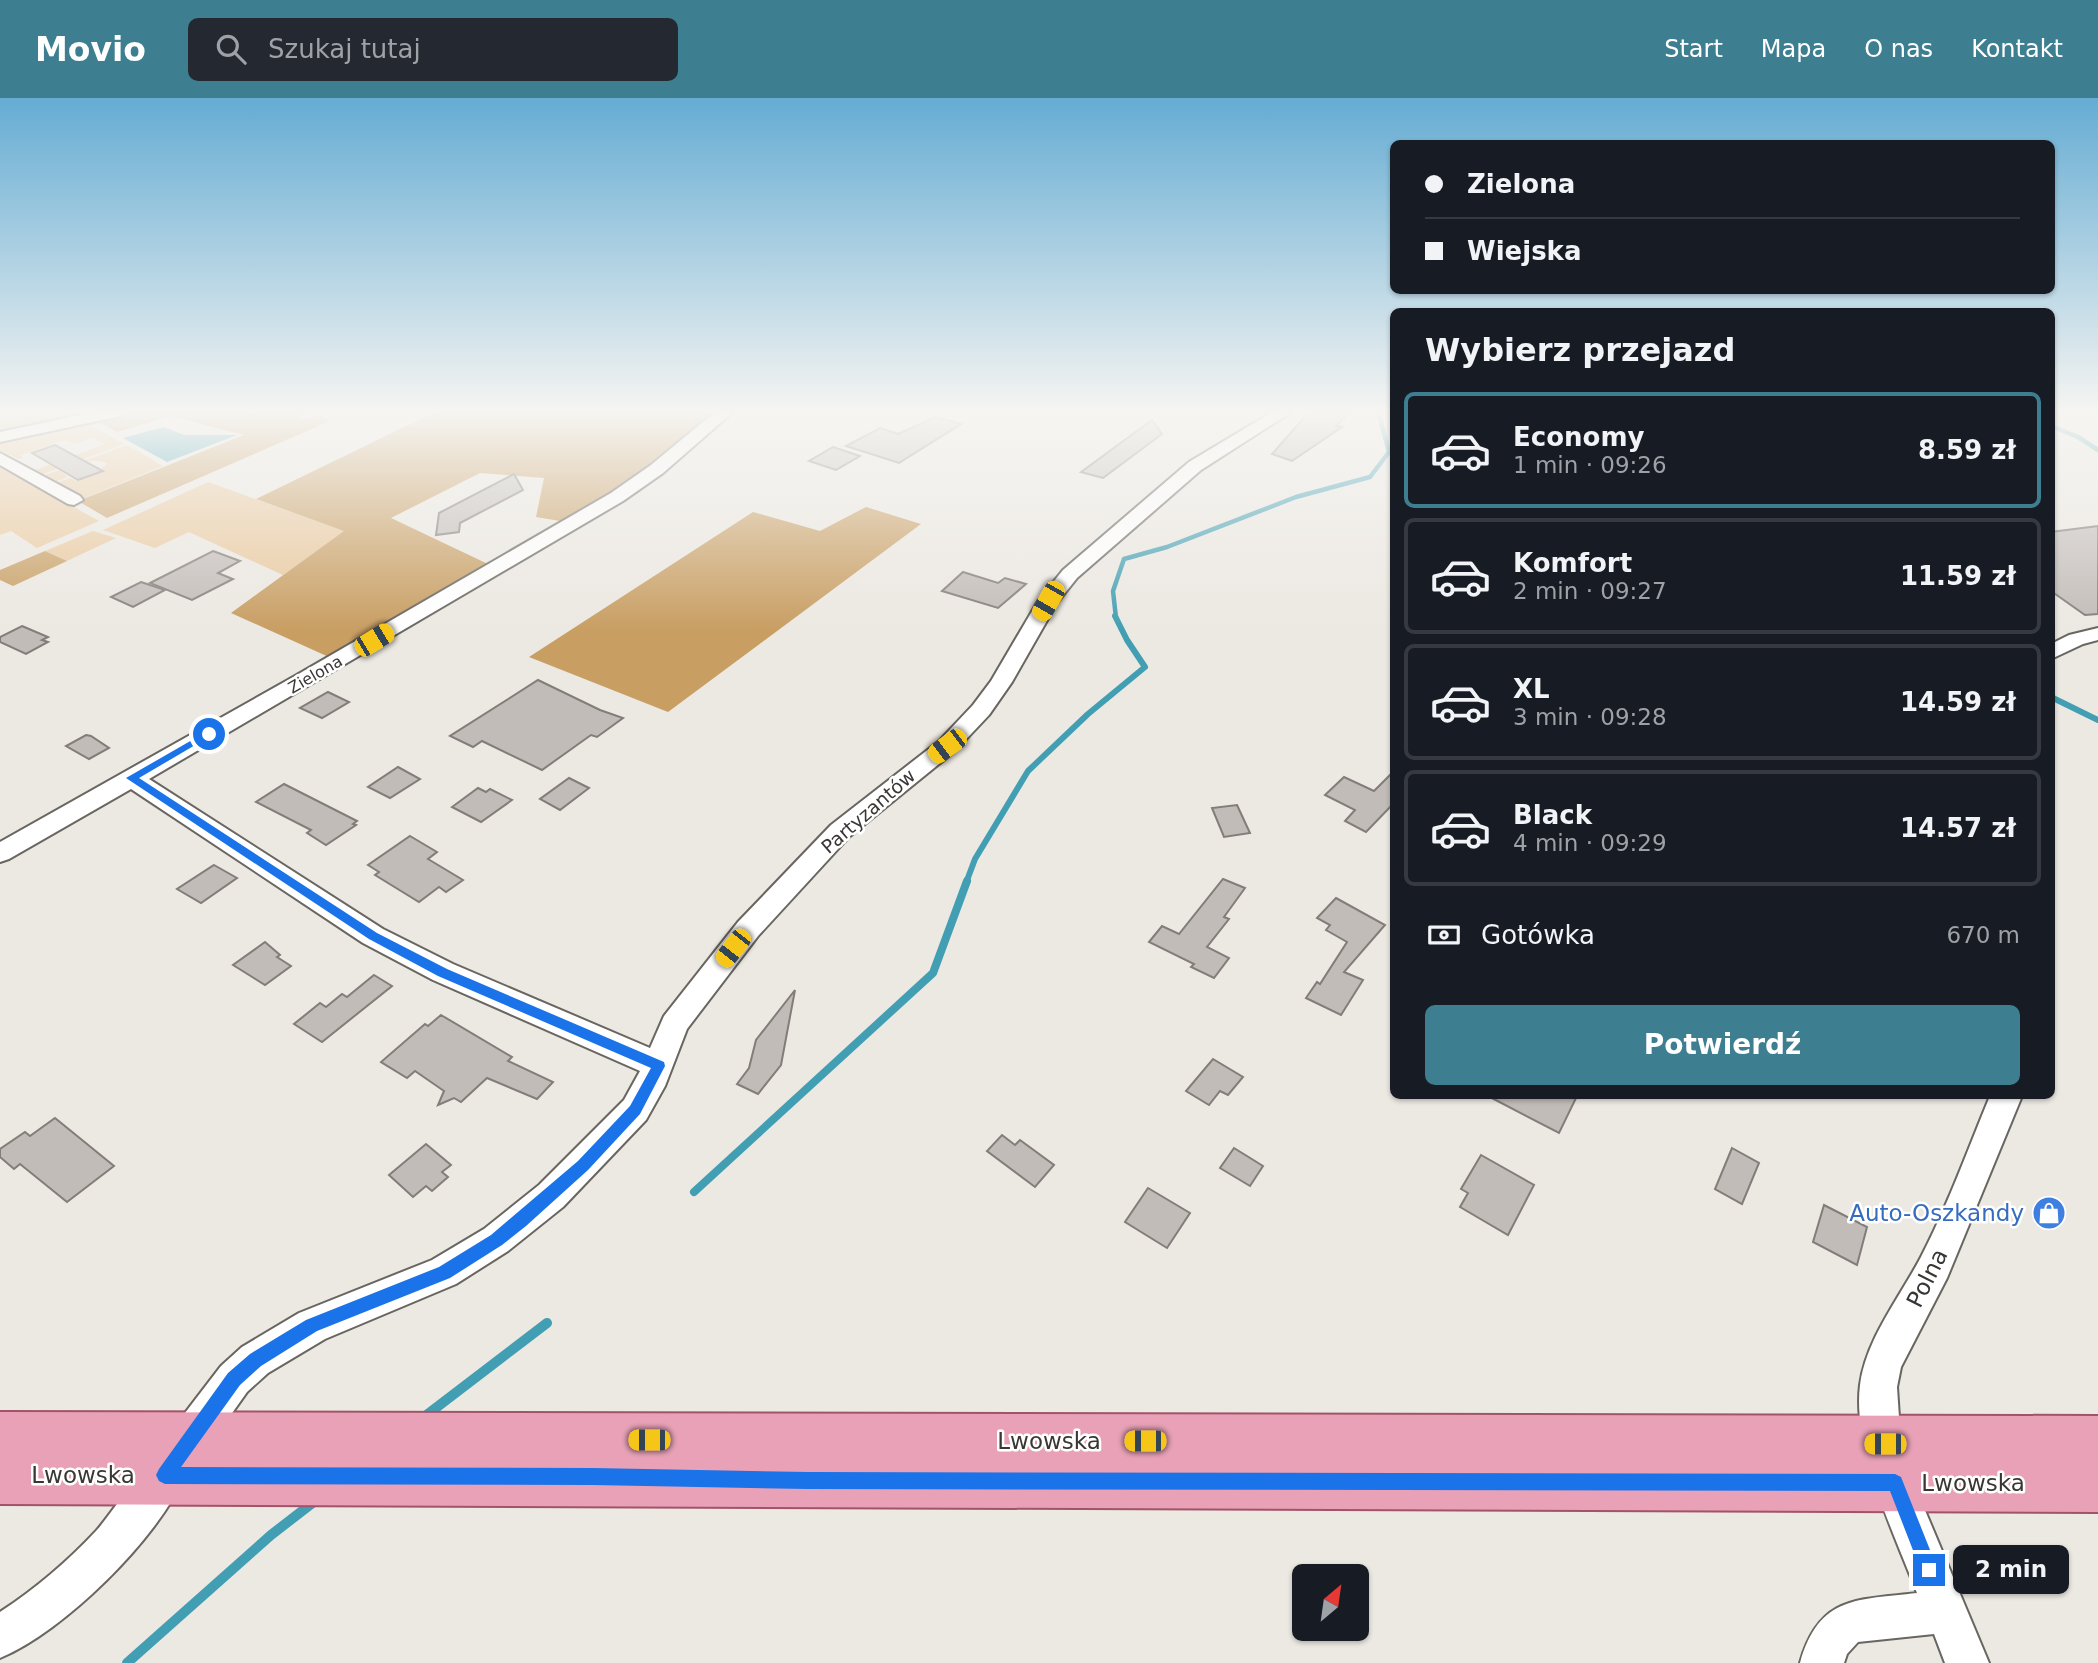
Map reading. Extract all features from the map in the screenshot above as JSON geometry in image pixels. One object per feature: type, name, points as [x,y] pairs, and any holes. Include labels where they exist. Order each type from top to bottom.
[{"type":"main road","name":"Lwowska","points":[[0,1440],[320,1476],[429,1440],[1890,1464],[2098,1483]]},
{"type":"main road","name":"Lwowska","points":[[0,1475],[177,1458],[376,1458],[808,1480],[1890,1464],[2098,1444]]},
{"type":"street","points":[[46,484],[74,500]]},
{"type":"street","name":"Zielona","points":[[0,853],[303,681],[637,484]]},
{"type":"street","name":"Partyzantów","points":[[0,1637],[73,1586],[113,1545],[234,1379],[265,1354],[312,1326],[444,1272],[521,1221],[583,1166],[635,1110],[659,1066],[674,1024],[748,929],[840,831],[947,746],[981,710],[1001,682],[1048,601],[1070,573],[1174,484]]},
{"type":"street","points":[[2055,651],[2076,639],[2098,634]]},
{"type":"street","points":[[131,778],[373,936],[443,972],[659,1066]]},
{"type":"street","name":"Polna","points":[[1966,1663],[1890,1464],[1878,1387],[1884,1363],[1935,1266],[2005,1099]]},
{"type":"street","points":[[1822,1663],[1824,1650],[1839,1629],[1851,1622],[1945,1611]]},
{"type":"shaded area","points":[[0,484],[32,484],[99,521],[37,548],[11,531],[0,535]]},
{"type":"shaded area","points":[[59,484],[118,484],[84,498]]},
{"type":"shaded area","points":[[121,484],[185,484],[107,518],[78,501]]},
{"type":"shaded area","points":[[204,484],[214,484],[345,531],[283,575],[189,532],[155,548],[103,530]]},
{"type":"shaded area","points":[[287,484],[458,484],[391,518],[488,564],[331,658],[231,613],[344,531],[256,499]]},
{"type":"shaded area","points":[[543,484],[630,484],[566,522],[536,517]]},
{"type":"shaded area","points":[[866,507],[921,524],[668,712],[529,657],[753,512],[820,531]]},
{"type":"shaded area","points":[[93,531],[116,538],[67,561],[45,551]]},
{"type":"shaded area","points":[[45,551],[67,561],[13,586],[0,580],[0,570]]},
{"type":"building","points":[[495,484],[520,484],[523,490],[460,523],[459,532],[436,535],[439,513]]},
{"type":"building","points":[[2098,526],[2098,614],[2085,615],[2055,594],[2055,531]]},
{"type":"building","points":[[213,551],[240,561],[218,573],[233,579],[192,600],[150,583]]},
{"type":"building","points":[[963,572],[998,583],[1005,578],[1026,584],[998,608],[942,591]]},
{"type":"building","points":[[141,582],[165,590],[133,607],[111,597]]},
{"type":"building","points":[[22,626],[48,637],[42,640],[48,642],[26,654],[0,642],[0,637]]},
{"type":"building","points":[[538,680],[623,718],[597,737],[591,735],[542,770],[482,741],[473,747],[450,736]]},
{"type":"building","points":[[328,692],[349,702],[322,718],[300,708]]},
{"type":"building","points":[[86,735],[109,748],[89,759],[66,746]]},
{"type":"building","points":[[398,767],[420,779],[390,798],[368,787]]},
{"type":"building","points":[[1390,775],[1390,807],[1366,832],[1345,821],[1355,810],[1325,795],[1344,777],[1374,791]]},
{"type":"building","points":[[569,778],[589,788],[560,810],[540,799]]},
{"type":"building","points":[[284,784],[357,821],[353,824],[356,825],[326,845],[307,833],[311,830],[256,802]]},
{"type":"building","points":[[478,788],[486,792],[490,789],[512,800],[481,822],[452,807]]},
{"type":"building","points":[[1237,805],[1250,833],[1224,837],[1212,808]]},
{"type":"building","points":[[410,836],[437,852],[428,859],[463,880],[446,892],[439,887],[419,902],[375,875],[379,872],[368,865]]},
{"type":"building","points":[[214,865],[237,878],[201,903],[177,889]]},
{"type":"building","points":[[1223,879],[1245,888],[1224,917],[1229,919],[1207,947],[1229,958],[1214,978],[1191,967],[1194,964],[1149,942],[1162,926],[1179,934]]},
{"type":"building","points":[[1336,898],[1385,925],[1344,972],[1363,980],[1341,1015],[1306,998],[1317,982],[1320,984],[1347,942],[1326,930],[1330,925],[1317,918]]},
{"type":"building","points":[[265,942],[280,955],[277,957],[291,966],[265,985],[233,965]]},
{"type":"building","points":[[374,975],[392,986],[322,1042],[294,1024],[320,1003],[326,1007],[342,994],[347,997]]},
{"type":"building","points":[[795,990],[781,1065],[758,1094],[737,1084],[749,1068],[756,1040]]},
{"type":"building","points":[[441,1015],[512,1057],[508,1061],[553,1082],[537,1099],[487,1078],[461,1102],[454,1098],[438,1105],[444,1091],[415,1071],[407,1078],[381,1062],[425,1024],[428,1026]]},
{"type":"building","points":[[1213,1059],[1243,1077],[1228,1095],[1220,1091],[1209,1105],[1186,1091]]},
{"type":"building","points":[[1494,1099],[1576,1099],[1559,1133]]},
{"type":"building","points":[[55,1118],[114,1166],[67,1202],[20,1164],[14,1169],[0,1157],[0,1149],[25,1132],[30,1136]]},
{"type":"building","points":[[1002,1135],[1015,1145],[1020,1140],[1054,1165],[1035,1187],[987,1151]]},
{"type":"building","points":[[426,1144],[451,1165],[442,1172],[448,1177],[432,1191],[426,1186],[413,1197],[389,1175]]},
{"type":"building","points":[[1234,1148],[1263,1166],[1250,1186],[1220,1168]]},
{"type":"building","points":[[1732,1148],[1759,1163],[1742,1204],[1715,1189]]},
{"type":"building","points":[[1481,1155],[1534,1185],[1508,1235],[1460,1207],[1468,1193],[1461,1189]]},
{"type":"building","points":[[1148,1188],[1190,1213],[1167,1248],[1125,1222]]},
{"type":"building","points":[[1824,1205],[1867,1227],[1857,1265],[1813,1242]]},
{"type":"waterway","points":[[1116,618],[1113,591],[1124,559],[1167,547],[1296,497],[1344,484]]},
{"type":"waterway","points":[[966,883],[975,859],[1028,771],[1088,714],[1145,667],[1116,618]]},
{"type":"waterway","points":[[2055,699],[2098,720]]},
{"type":"waterway","points":[[694,1192],[933,973],[967,881]]},
{"type":"waterway","points":[[424,1417],[547,1323]]},
{"type":"waterway","points":[[127,1663],[271,1535],[315,1501]]},
{"type":"place","name":"Auto-Oszkandy","points":[[2049,1213]]},
{"type":"route","points":[[209,734],[131,778],[373,936],[443,972],[659,1066],[635,1110],[583,1166],[521,1221],[444,1272],[312,1326],[256,1360],[234,1379],[165,1475],[1895,1483],[1929,1570]]}]
